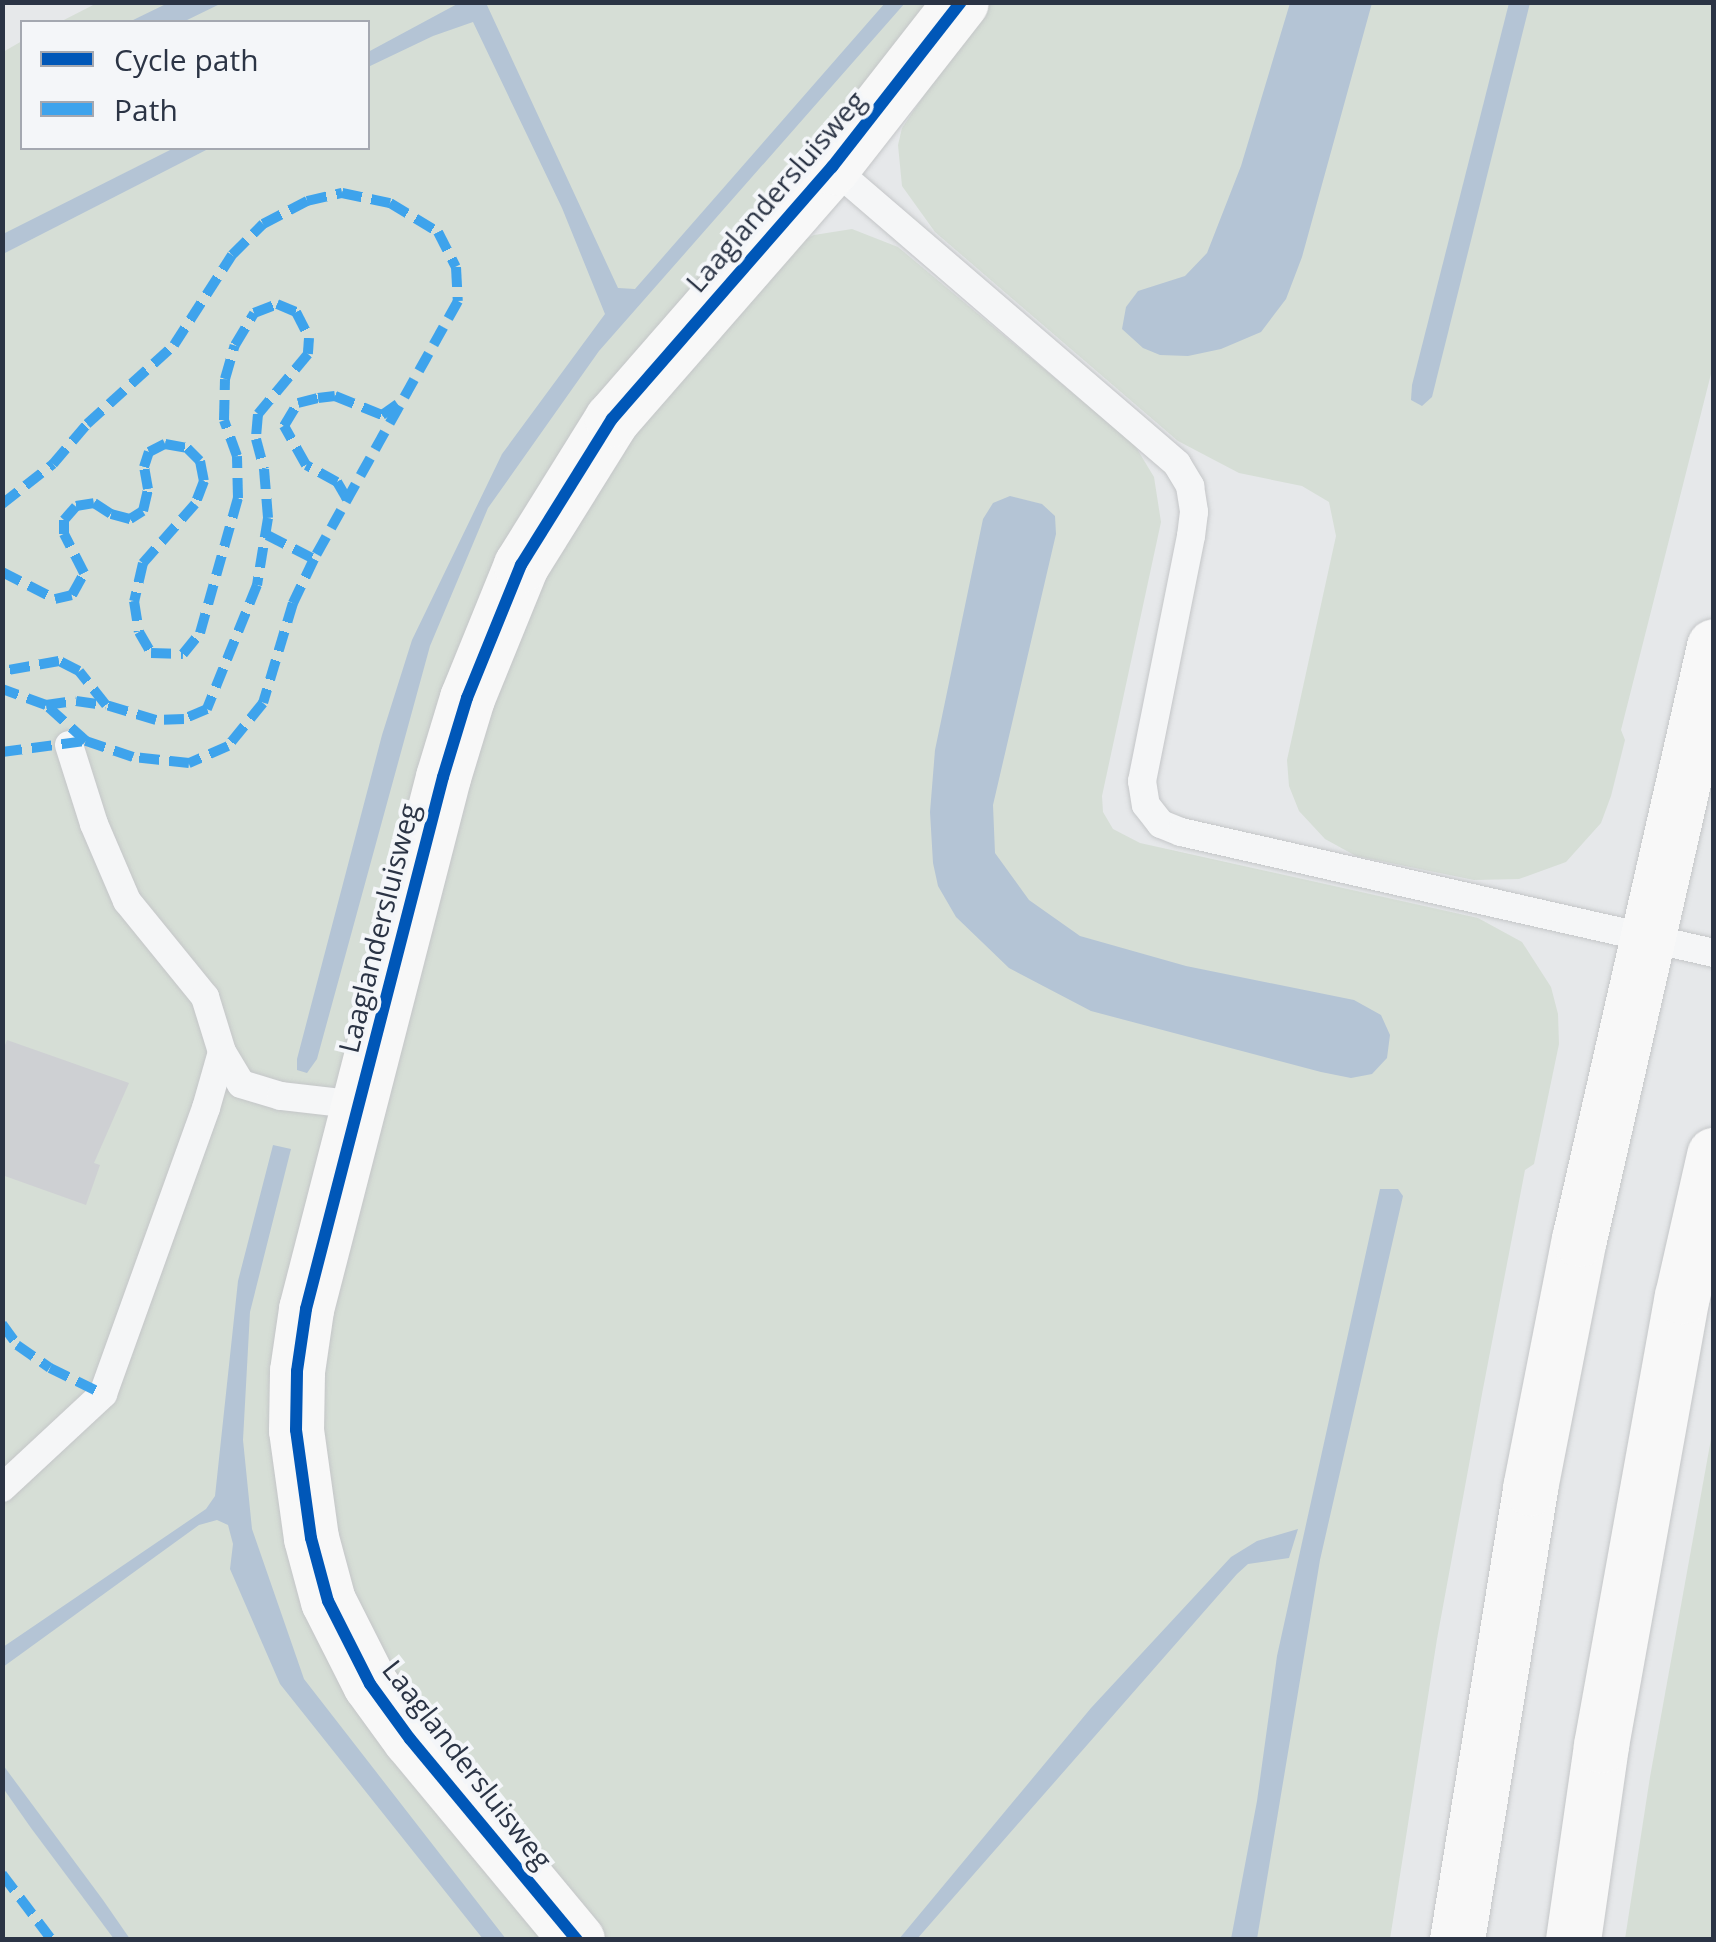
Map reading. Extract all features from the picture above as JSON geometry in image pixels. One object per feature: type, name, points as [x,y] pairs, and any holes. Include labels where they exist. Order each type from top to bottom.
[{"type":"main road","name":"Laaglandersluisweg","points":[[577,1940],[410,1739],[370,1684],[328,1601],[300,1480],[296,1372],[310,1293],[443,778],[473,683],[521,564],[612,419],[832,167],[961,2]]},
{"type":"main road","points":[[1457,1940],[1530,1488],[1644,936],[1714,646]]},
{"type":"main road","points":[[1573,1940],[1601,1745],[1682,1296],[1714,1155]]},
{"type":"lane","points":[[832,167],[1177,464],[1190,486],[1194,512],[1191,536],[1142,781],[1146,804],[1160,824],[1364,875],[1714,953]]},
{"type":"lane","points":[[69,745],[94,824],[127,900],[205,998],[222,1052],[241,1084],[281,1096],[359,1105]]},
{"type":"lane","points":[[2,1488],[102,1394],[206,1108],[222,1052]]},
{"type":"shaded area","points":[[99,2],[939,3],[535,499],[280,1488],[550,1939],[3,1939],[3,52],[20,42],[20,150],[370,150],[370,20],[64,20]]},
{"type":"shaded area","points":[[986,3],[1713,3],[1713,366],[1621,730],[1625,740],[1611,796],[1601,823],[1566,862],[1519,879],[1474,880],[1356,856],[1325,839],[1299,811],[1289,786],[1287,760],[1336,536],[1329,502],[1302,486],[1239,473],[1178,441],[935,232],[902,186],[898,145],[902,128]]},
{"type":"shaded area","points":[[852,229],[898,247],[1134,444],[1154,477],[1161,522],[1102,796],[1103,812],[1113,829],[1140,843],[1478,918],[1522,942],[1551,987],[1558,1014],[1559,1044],[1534,1164],[1525,1170],[1482,1394],[1437,1639],[1390,1939],[600,1940],[370,1644],[321,1497],[320,1359],[459,799],[543,565],[675,374],[799,242],[814,235]]},
{"type":"shaded area","points":[[1713,1428],[1713,1939],[1625,1939],[1650,1777]]},
{"type":"water","points":[[168,2],[222,3],[187,20],[133,20]]},
{"type":"water","points":[[459,3],[486,3],[618,288],[635,289],[885,3],[905,3],[599,351],[488,508],[430,646],[317,1059],[307,1073],[297,1070],[297,1059],[382,735],[412,640],[502,454],[605,314],[562,208],[473,22],[370,66],[370,51]]},
{"type":"water","points":[[1290,3],[1372,3],[1302,257],[1286,299],[1261,332],[1221,349],[1188,356],[1160,355],[1143,348],[1122,329],[1126,307],[1138,291],[1185,276],[1207,253],[1241,166]]},
{"type":"water","points":[[1509,3],[1530,3],[1432,397],[1422,406],[1411,400],[1412,385]]},
{"type":"water","points":[[170,150],[206,150],[3,254],[3,234]]},
{"type":"water","points":[[1010,496],[1042,504],[1055,516],[1056,534],[993,805],[995,853],[1029,900],[1080,936],[1186,966],[1354,1000],[1381,1015],[1390,1035],[1387,1058],[1372,1074],[1351,1078],[1321,1072],[1091,1011],[1009,968],[956,917],[938,886],[933,863],[930,812],[935,750],[983,519],[993,503]]},
{"type":"water","points":[[273,1145],[291,1149],[250,1312],[243,1440],[252,1529],[304,1679],[506,1939],[483,1939],[280,1684],[230,1569],[233,1544],[228,1525],[217,1520],[199,1525],[3,1667],[3,1647],[206,1509],[215,1496],[238,1281]]},
{"type":"water","points":[[1380,1189],[1398,1189],[1403,1196],[1320,1560],[1257,1939],[1231,1939],[1257,1801],[1277,1656]]},
{"type":"water","points":[[1298,1529],[1289,1558],[1248,1564],[1237,1574],[917,1939],[899,1939],[1091,1708],[1231,1557],[1257,1541]]},
{"type":"water","points":[[3,1765],[130,1939],[114,1939],[31,1828],[3,1788]]},
{"type":"building","points":[[7,1040],[129,1083],[94,1163],[100,1165],[86,1205],[2,1175],[2,1053]]},
{"type":"marked path","points":[[2,504],[53,464],[87,424],[174,345],[232,255],[263,224],[307,201],[342,193],[390,203],[438,232],[456,267],[458,301],[314,559],[293,603],[263,703],[228,746],[189,763],[133,757],[86,741],[46,705],[2,689]]},
{"type":"marked path","points":[[2,572],[55,599],[72,595],[84,573],[64,534],[64,520],[76,506],[94,503],[111,514],[130,519],[143,511],[148,489],[144,467],[149,452],[165,444],[187,448],[200,461],[204,481],[195,504],[143,563],[134,601],[139,632],[151,653],[183,654],[200,633],[238,498],[237,456],[224,420],[225,379],[235,345],[254,313],[277,304],[296,312],[309,338],[308,354],[258,414],[256,439],[264,469],[268,518],[257,585],[207,709],[184,719],[156,720],[106,705],[79,671],[59,661],[2,671]]},
{"type":"marked path","points":[[347,499],[337,482],[306,465],[284,426],[298,403],[318,398],[335,396],[382,415],[398,404]]},
{"type":"marked path","points":[[267,535],[314,559]]},
{"type":"marked path","points":[[46,705],[76,701],[106,705]]},
{"type":"marked path","points":[[2,752],[86,741]]},
{"type":"marked path","points":[[2,1324],[17,1345],[50,1368],[103,1394]]},
{"type":"marked path","points":[[2,1874],[52,1940]]},
{"type":"cycle path","points":[[577,1940],[410,1739],[370,1684],[328,1601],[311,1538],[296,1430],[297,1371],[306,1309],[443,777],[467,698],[521,565],[612,419],[832,167],[961,2]]}]
